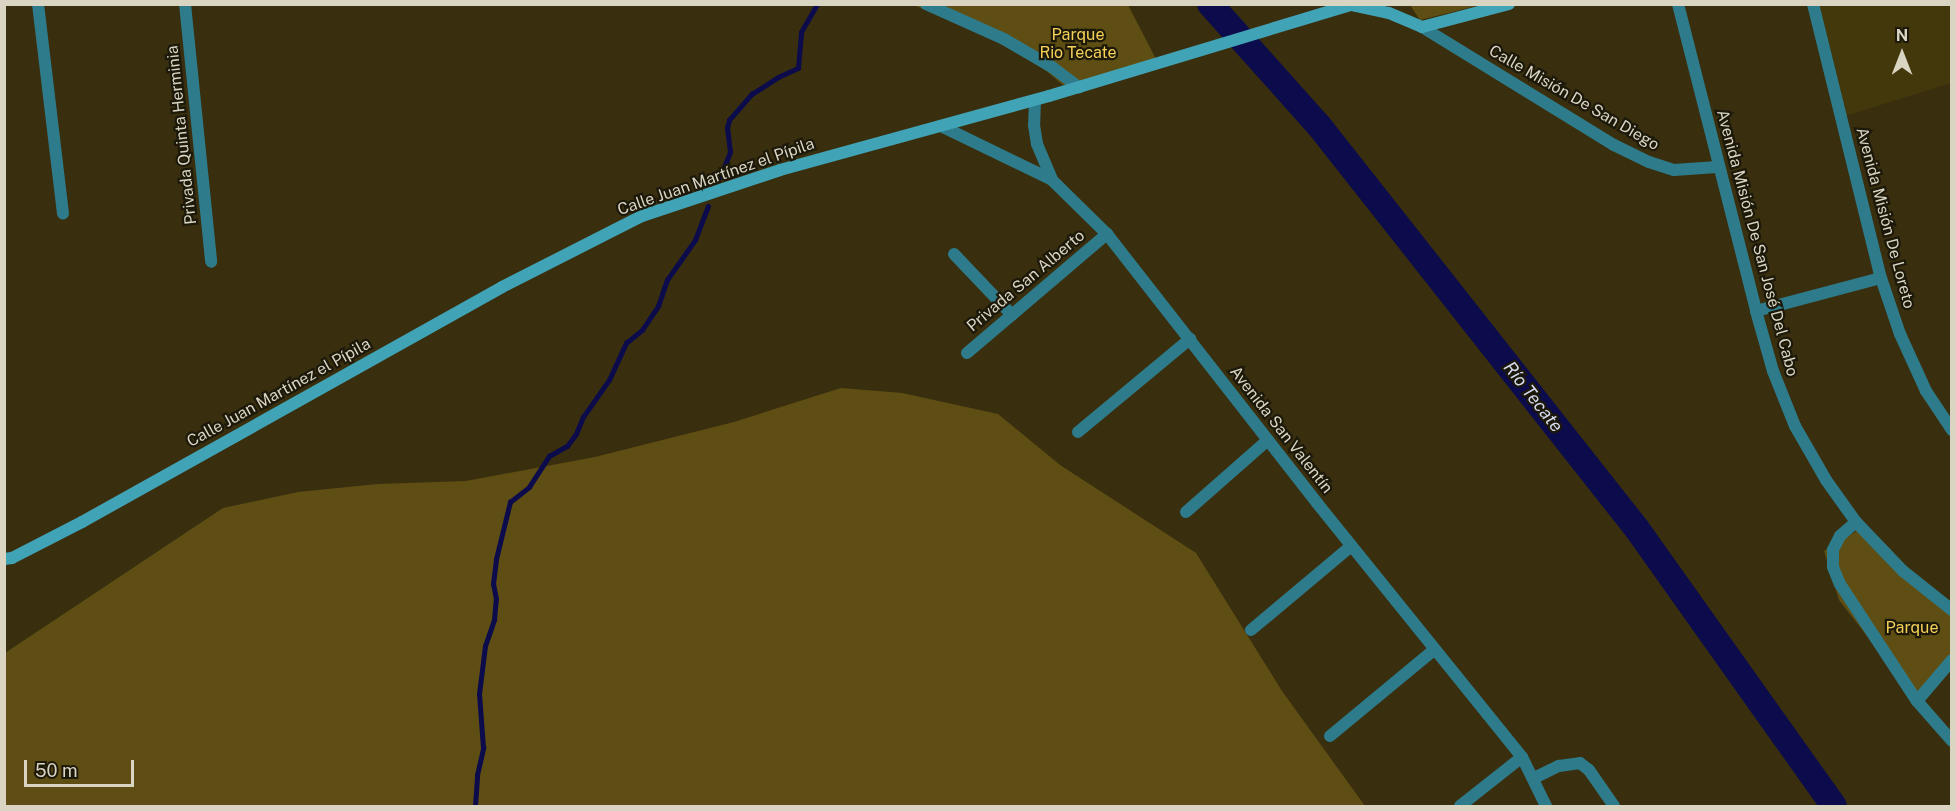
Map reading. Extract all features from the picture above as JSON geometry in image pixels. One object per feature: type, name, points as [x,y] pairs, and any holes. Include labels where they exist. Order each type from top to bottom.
[{"type":"main road","name":"Calle Juan Martínez el Pípila","points":[[4,559],[12,558],[72,527],[502,287],[642,216],[780,170],[1035,100],[1356,4]]},
{"type":"main road","points":[[1356,4],[1389,13],[1422,27],[1509,4]]},
{"type":"street","points":[[38,4],[63,214]]},
{"type":"street","name":"Privada Quinta Herminia","points":[[185,4],[211,262]]},
{"type":"street","points":[[926,4],[1009,42],[1079,87]]},
{"type":"street","name":"Avenida Misión De San José Del Cabo","points":[[1678,4],[1717,167],[1756,311],[1773,371],[1795,426],[1826,480],[1856,522],[1903,571],[1952,610]]},
{"type":"street","name":"Avenida Misión De Loreto","points":[[1813,4],[1881,278],[1900,334],[1926,391],[1952,430]]},
{"type":"street","name":"Calle Misión De San Diego","points":[[1422,27],[1614,145],[1649,162],[1674,170],[1717,167]]},
{"type":"street","points":[[1035,100],[1034,125],[1038,144],[1052,180]]},
{"type":"street","name":"Avenida San Valentín","points":[[941,126],[1052,180],[1107,234],[1351,546],[1522,757],[1546,807]]},
{"type":"street","name":"Privada San Alberto","points":[[967,353],[1107,234]]},
{"type":"street","points":[[954,254],[1012,315]]},
{"type":"street","points":[[1756,311],[1881,278]]},
{"type":"street","points":[[1078,432],[1190,339]]},
{"type":"street","points":[[1186,512],[1268,440]]},
{"type":"street","points":[[1856,522],[1840,536],[1833,550],[1833,567],[1840,584],[1917,701],[1952,741]]},
{"type":"street","points":[[1251,630],[1351,546]]},
{"type":"street","points":[[1330,736],[1434,650]]},
{"type":"street","points":[[1917,701],[1952,660]]},
{"type":"street","points":[[1460,807],[1522,757]]},
{"type":"street","points":[[1534,778],[1560,766],[1580,764],[1589,770],[1614,807]]},
{"type":"shaded area","points":[[1811,5],[1951,5],[1951,83],[1842,117]]},
{"type":"green space","name":"Parque Rio Tecate","points":[[913,5],[1128,5],[1158,63],[1069,90],[1033,60],[958,22]]},
{"type":"green space","points":[[1410,5],[1480,5],[1420,20]]},
{"type":"green space","points":[[841,388],[902,393],[998,414],[1060,465],[1196,553],[1282,691],[1365,806],[5,806],[5,653],[223,508],[298,492],[378,484],[466,481],[595,457],[734,422]]},
{"type":"green space","name":"Parque","points":[[1860,529],[1951,610],[1951,662],[1920,704],[1839,600],[1824,551]]},
{"type":"waterway","points":[[720,177],[730,152],[727,128],[729,120],[752,94],[778,77],[798,68],[801,32],[817,4]]},
{"type":"waterway","name":"Río Tecate","points":[[1210,4],[1320,127],[1637,529],[1834,806]]},
{"type":"waterway","points":[[475,806],[477,775],[483,748],[479,694],[485,646],[494,620],[496,599],[493,584],[496,559],[510,502],[529,487],[549,456],[567,446],[576,434],[583,417],[609,380],[626,343],[642,330],[658,306],[667,280],[695,240],[708,206]]}]
